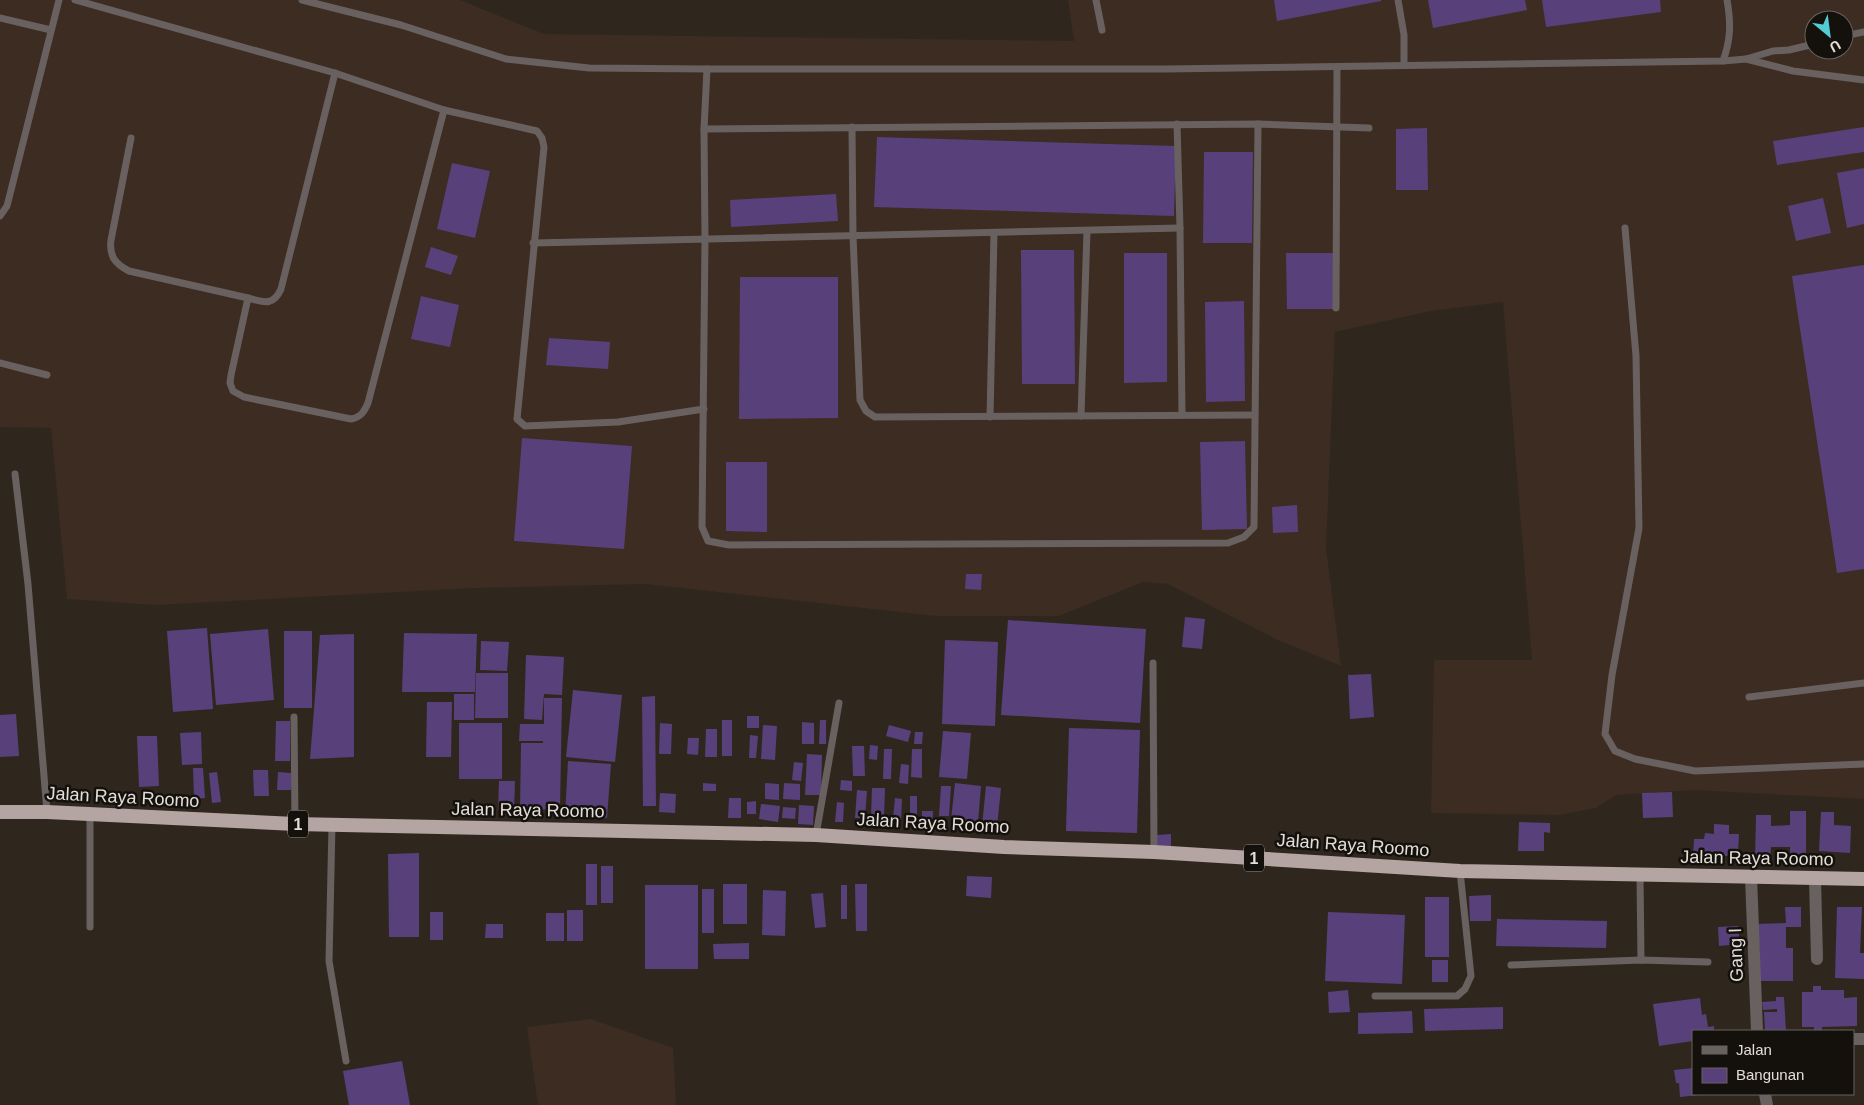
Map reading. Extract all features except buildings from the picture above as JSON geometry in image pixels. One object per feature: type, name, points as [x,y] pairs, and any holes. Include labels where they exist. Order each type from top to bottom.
[{"type":"highway","name":"Jalan Raya Roomo","points":[[0,812],[47,812],[295,824],[816,835],[1004,846],[1154,852],[1460,871],[1864,879]]},
{"type":"street","name":"Gang I","points":[[1751,877],[1757,1030]]},
{"type":"street","points":[[1815,878],[1817,959]]},
{"type":"lane","points":[[0,216],[6,210],[59,0]]},
{"type":"lane","points":[[74,0],[335,72],[444,110],[537,131],[542,138],[544,147],[517,419],[521,425],[525,426],[618,422],[704,409]]},
{"type":"lane","points":[[302,0],[401,25],[506,59],[589,68],[1337,67],[1723,61],[1746,59],[1773,51],[1804,46]]},
{"type":"lane","points":[[1096,0],[1102,30]]},
{"type":"lane","points":[[1398,0],[1404,35],[1404,65]]},
{"type":"lane","points":[[1723,61],[1728,48],[1731,22],[1727,0]]},
{"type":"lane","points":[[0,18],[51,30]]},
{"type":"lane","points":[[1746,59],[1793,71],[1864,80]]},
{"type":"lane","points":[[1336,308],[1337,67]]},
{"type":"lane","points":[[707,69],[704,129],[705,240],[702,527],[708,541],[729,545],[1228,543],[1244,537],[1254,527],[1258,124]]},
{"type":"lane","points":[[131,138],[111,240],[110,248],[115,261],[121,267],[130,270],[266,302],[272,301],[278,297],[281,289],[335,72]]},
{"type":"lane","points":[[248,298],[230,375],[233,391],[244,397],[351,419],[358,418],[363,414],[444,110]]},
{"type":"lane","points":[[704,129],[1177,124],[1258,124],[1370,128]]},
{"type":"lane","points":[[1177,124],[1182,415]]},
{"type":"lane","points":[[852,127],[853,236],[860,400],[866,411],[875,418],[1255,415]]},
{"type":"lane","points":[[534,243],[1180,228]]},
{"type":"lane","points":[[1625,228],[1636,356],[1639,528],[1612,675],[1605,734],[1615,751],[1635,759],[1695,771],[1864,764]]},
{"type":"lane","points":[[1081,416],[1087,231]]},
{"type":"lane","points":[[990,416],[994,233]]},
{"type":"lane","points":[[0,363],[47,375]]},
{"type":"lane","points":[[15,474],[28,584],[47,812]]},
{"type":"lane","points":[[1153,663],[1154,852]]},
{"type":"lane","points":[[1750,697],[1864,682]]},
{"type":"lane","points":[[816,835],[839,703]]},
{"type":"lane","points":[[294,717],[295,824]]},
{"type":"lane","points":[[90,814],[90,927]]},
{"type":"lane","points":[[332,825],[329,961],[346,1061]]},
{"type":"lane","points":[[1375,996],[1457,996],[1465,989],[1471,976],[1460,871]]},
{"type":"lane","points":[[1640,874],[1642,960]]},
{"type":"lane","points":[[1511,965],[1642,960],[1708,962]]},
{"type":"shaded area","points":[[0,0],[460,0],[544,34],[1074,41],[1068,0],[1864,0],[1864,799],[1693,790],[1616,795],[1596,808],[1559,815],[1431,813],[1434,660],[1532,660],[1503,302],[1431,311],[1335,332],[1326,548],[1341,666],[1278,640],[1168,584],[1143,582],[1059,616],[936,616],[645,584],[475,588],[156,605],[67,599],[51,428],[0,427]]},
{"type":"shaded area","points":[[591,1019],[673,1048],[676,1105],[538,1105],[527,1027]]}]
